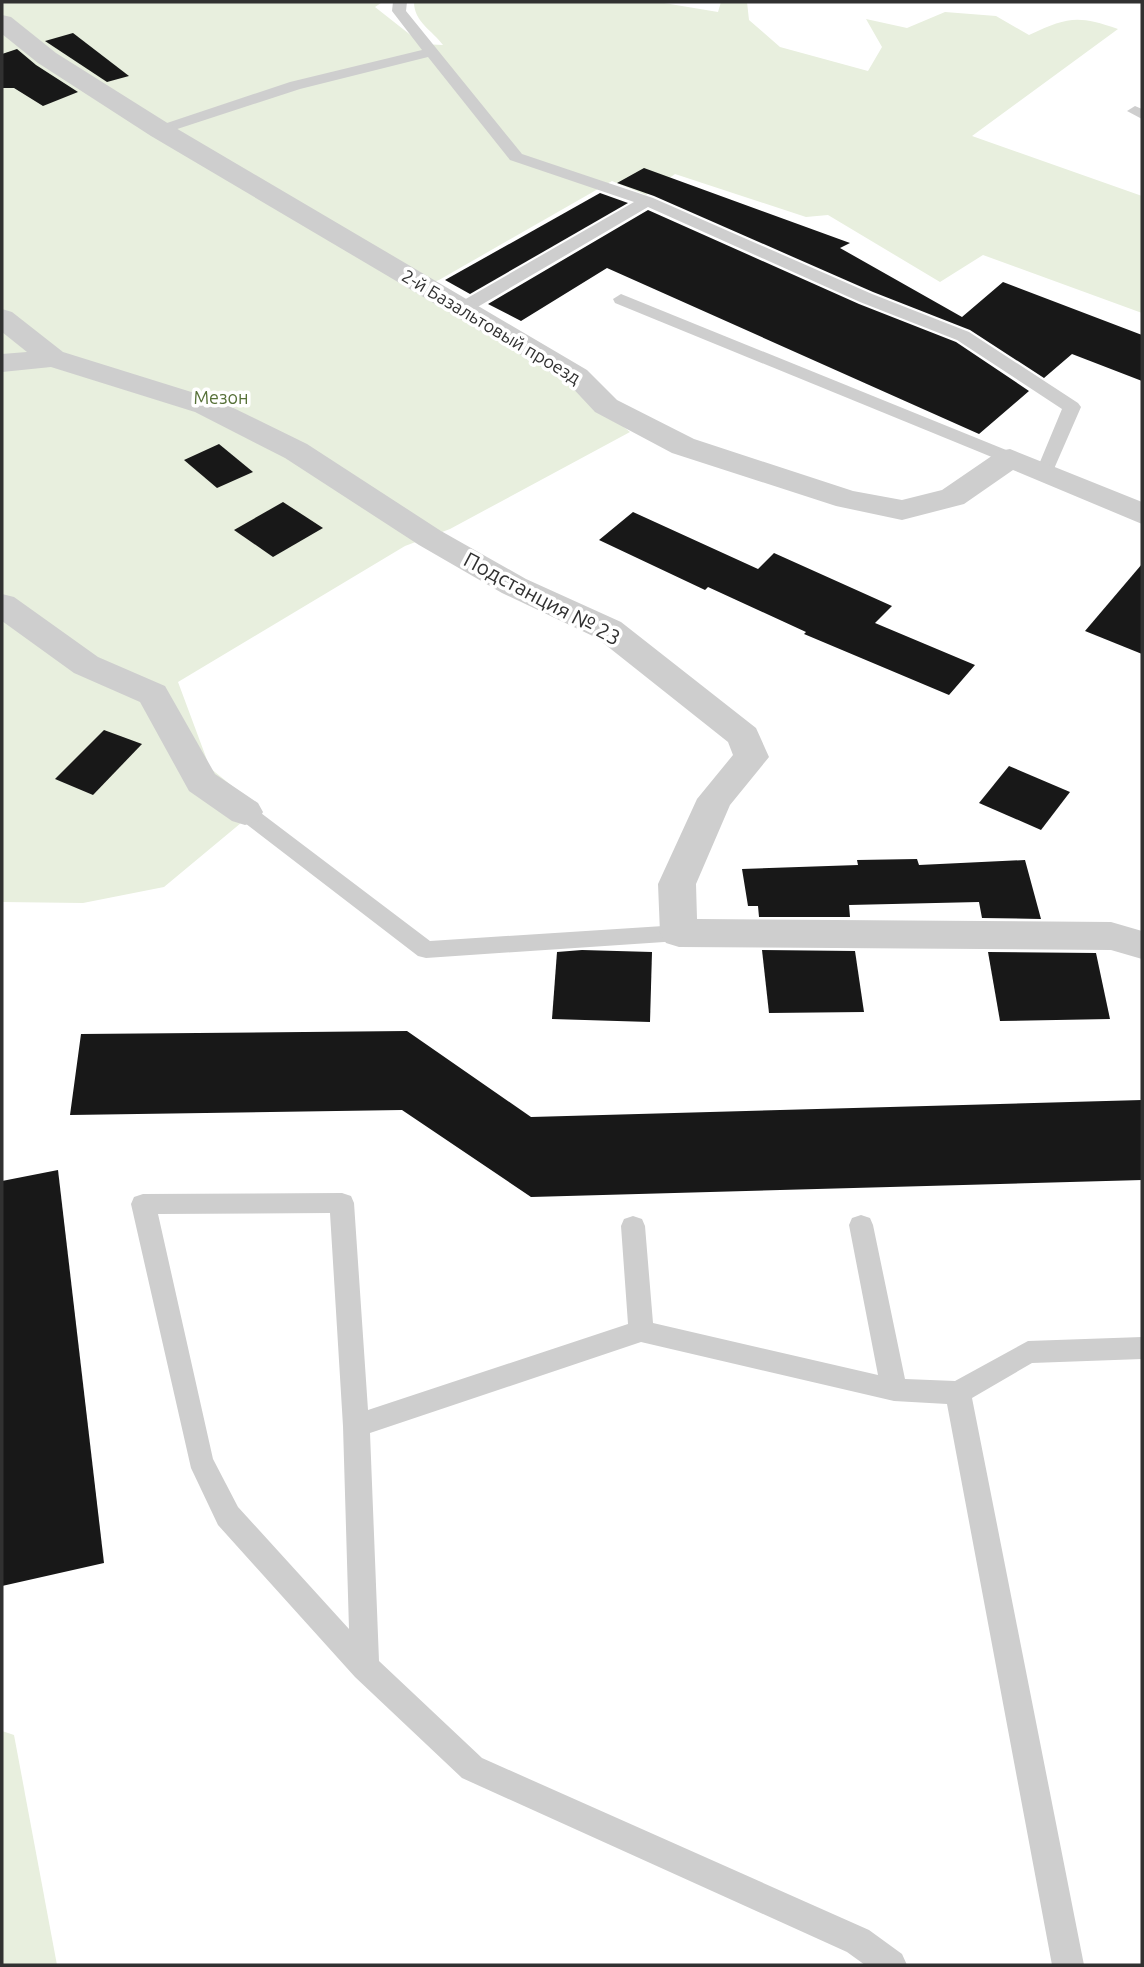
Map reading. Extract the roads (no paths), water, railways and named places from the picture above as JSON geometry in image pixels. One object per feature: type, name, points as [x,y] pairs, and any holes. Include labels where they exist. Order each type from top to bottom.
[{"type":"street","name":"2-й Базальтовый проезд","points":[[2,22],[47,58],[160,130],[577,376],[606,406],[683,446],[847,499],[902,510],[953,497],[1010,458]]},
{"type":"street","points":[[2,318],[52,358]]},
{"type":"street","points":[[2,363],[52,358]]},
{"type":"street","name":"Подстанция № 23","points":[[52,358],[206,406],[296,451],[430,538],[514,586],[609,630],[744,736],[751,757],[715,799],[677,884],[679,933]]},
{"type":"street","points":[[1010,458],[1142,514]]},
{"type":"street","points":[[2,605],[86,665],[153,694],[202,782],[245,812]]},
{"type":"street","points":[[679,933],[1111,936],[1142,945]]},
{"type":"lane","points":[[400,2],[399,11],[516,157],[647,201],[866,298],[963,336],[1072,407],[1044,474]]},
{"type":"lane","points":[[160,130],[224,107],[378,62],[433,52]]},
{"type":"lane","points":[[463,308],[647,201]]},
{"type":"lane","points":[[621,299],[1010,458]]},
{"type":"lane","points":[[245,812],[426,950],[679,933]]},
{"type":"lane","points":[[365,1667],[356,1426],[342,1203],[142,1204],[201,1460],[228,1516],[365,1667],[472,1768],[858,1941],[891,1965]]},
{"type":"lane","points":[[634,1226],[641,1331]]},
{"type":"lane","points":[[861,1226],[894,1390]]},
{"type":"lane","points":[[356,1426],[641,1331],[894,1390],[958,1393],[1028,1352],[1142,1348]]},
{"type":"lane","points":[[958,1393],[1068,1965]]},
{"type":"park label","name":"Мезон","points":[[221,398]]}]
